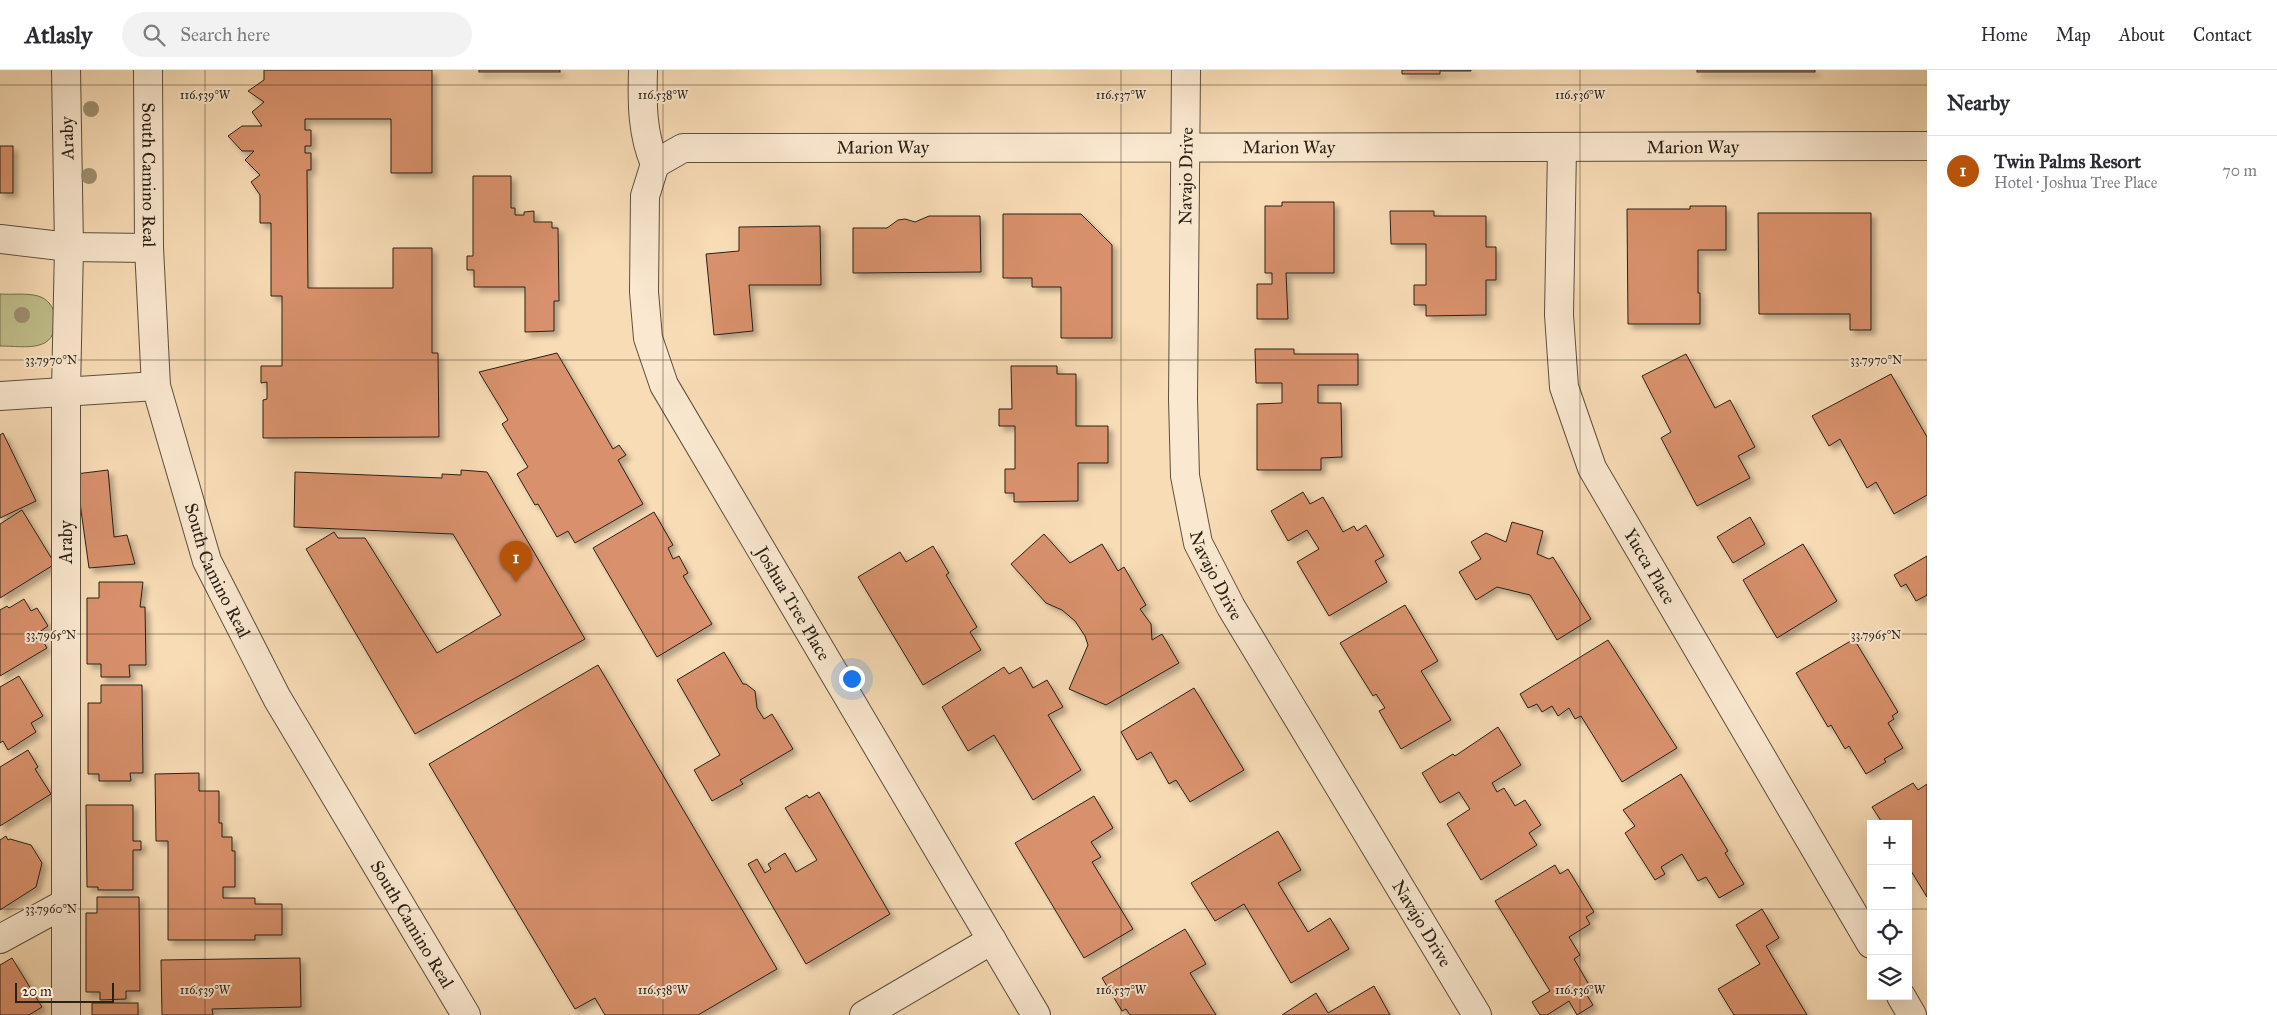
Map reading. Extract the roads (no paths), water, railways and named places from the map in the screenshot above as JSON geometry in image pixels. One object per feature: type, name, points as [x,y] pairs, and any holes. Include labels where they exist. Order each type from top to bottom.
[{"type":"street","name":"Araby","points":[[66,70],[68,247],[66,391],[66,1015]]},
{"type":"street","name":"South Camino Real","points":[[148,70],[149,248],[156,386],[207,561],[277,698],[466,1015]]},
{"type":"street","points":[[643,70],[642,105],[646,145],[655,164]]},
{"type":"street","name":"Navajo Drive","points":[[1186,70],[1183,399],[1185,476],[1198,543],[1231,607],[1477,1015]]},
{"type":"street","name":"Marion Way","points":[[655,164],[683,148],[1927,146]]},
{"type":"street","name":"Yucca Place","points":[[1562,148],[1559,315],[1564,387],[1592,468],[1867,937]]},
{"type":"street","name":"Joshua Tree Place","points":[[655,164],[645,196],[644,292],[648,338],[664,385],[1036,1015]]},
{"type":"street","points":[[0,239],[68,247],[149,248]]},
{"type":"street","points":[[0,396],[156,386]]},
{"type":"street","points":[[0,939],[66,903]]},
{"type":"street","points":[[864,1015],[992,940]]},
{"type":"street","points":[[1903,1000],[1912,1015],[1927,1005]]},
{"type":"place","name":"Twin Palms Resort","points":[[516,582]]}]
